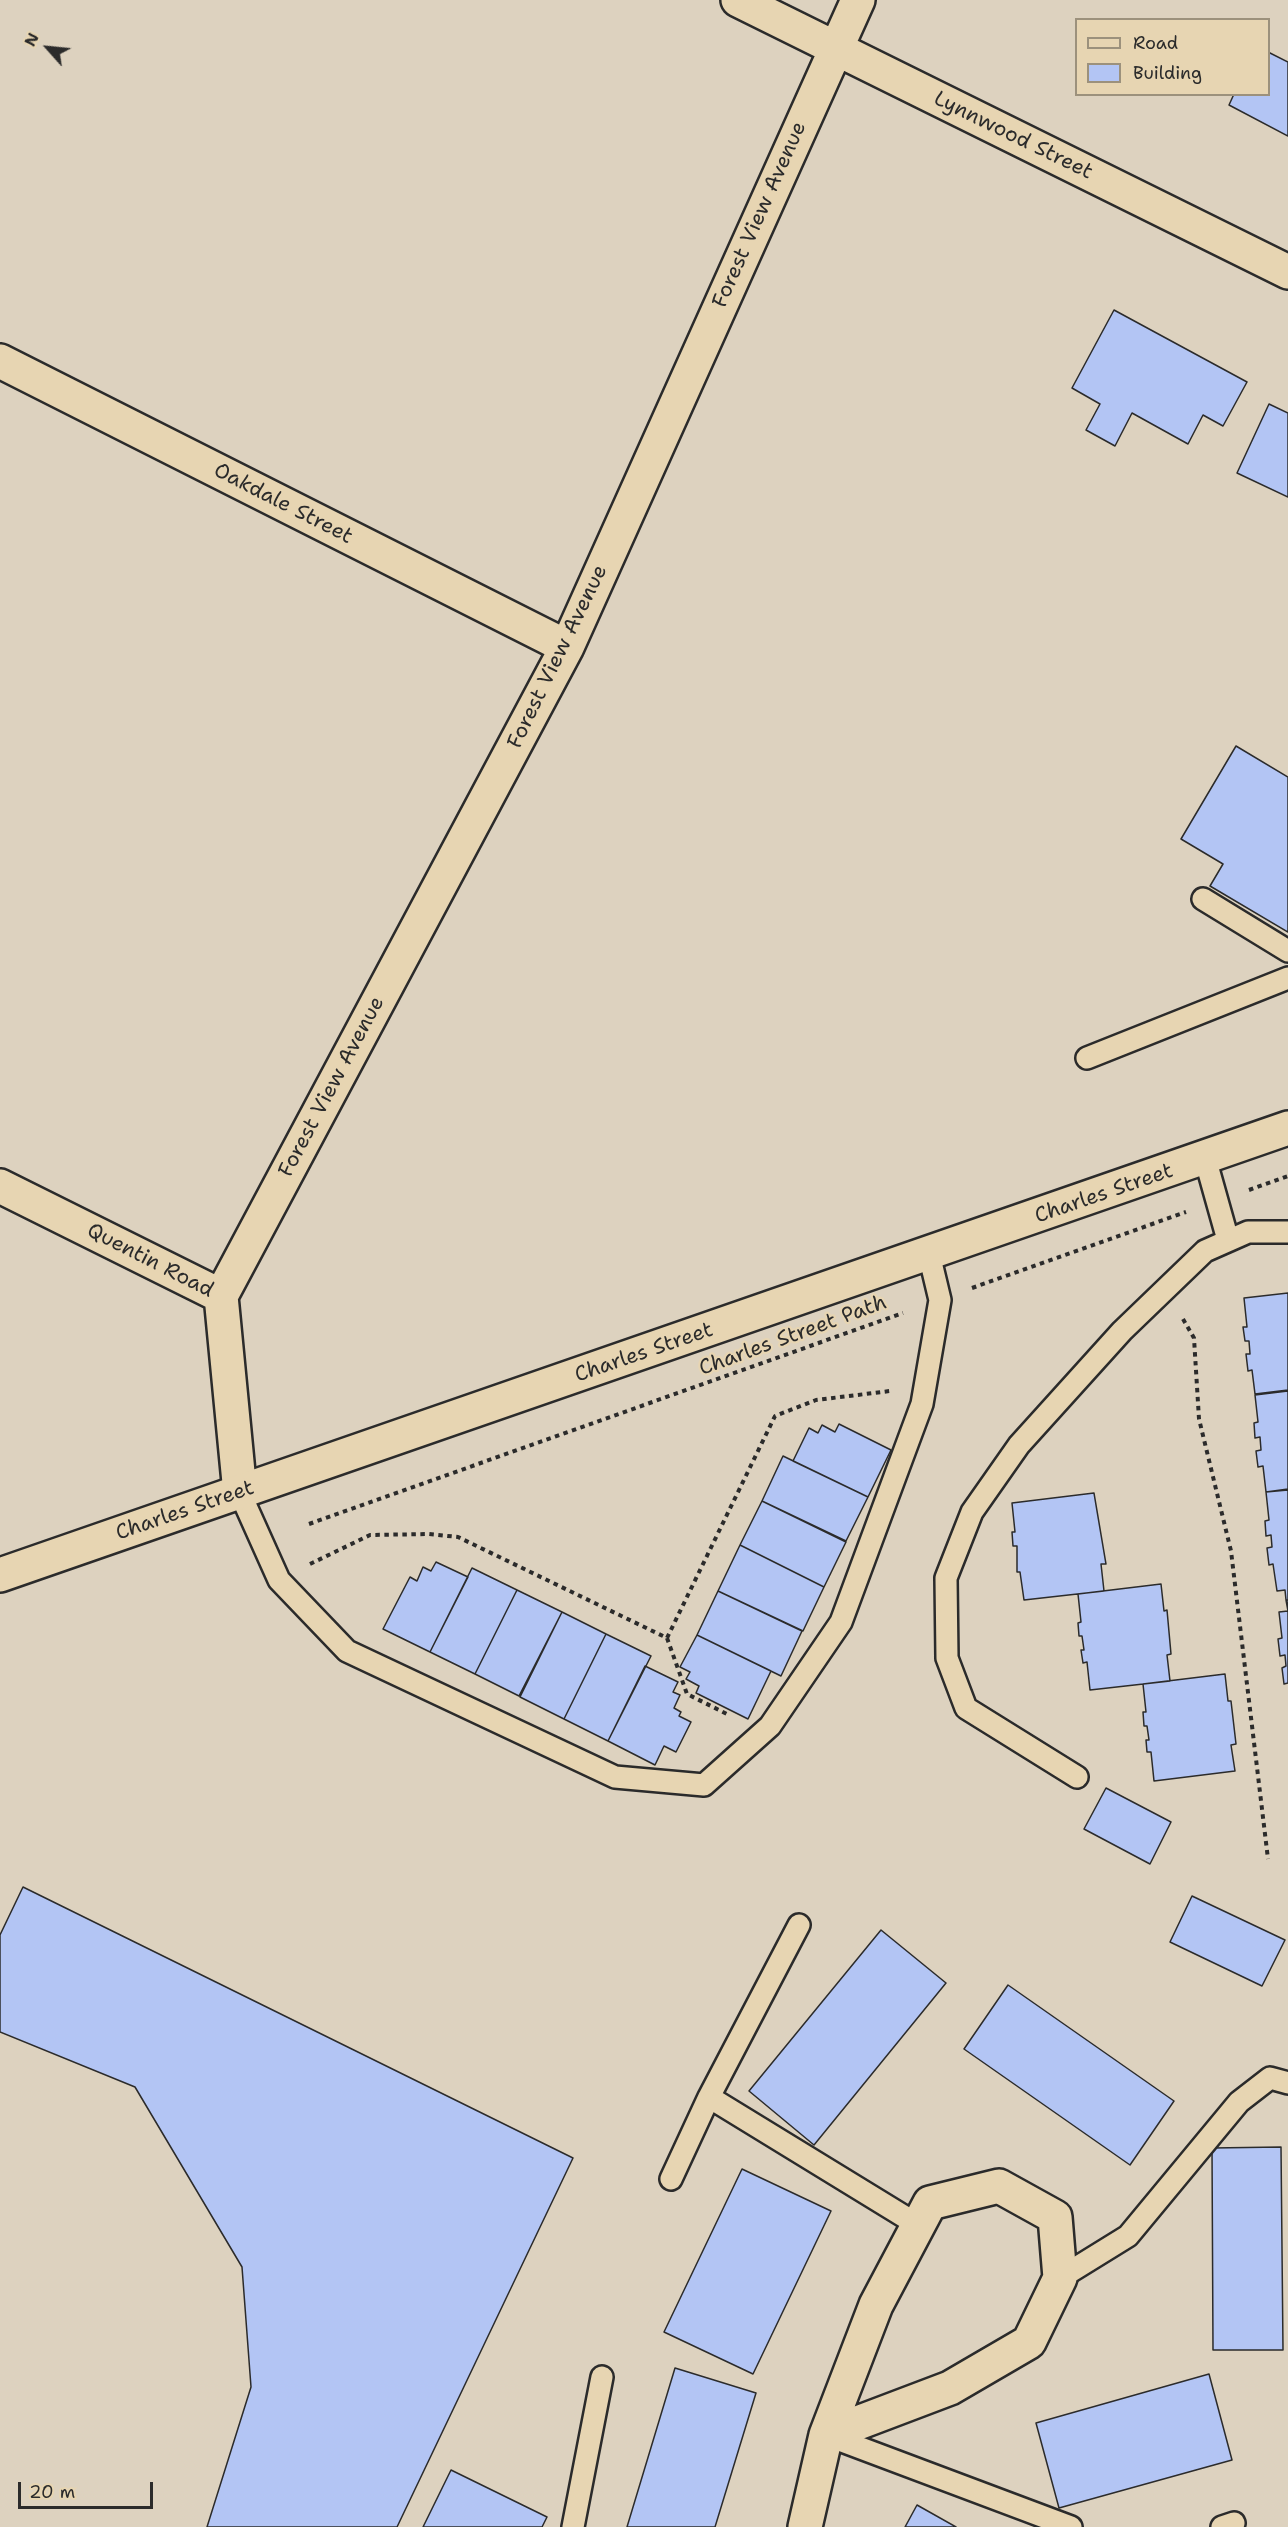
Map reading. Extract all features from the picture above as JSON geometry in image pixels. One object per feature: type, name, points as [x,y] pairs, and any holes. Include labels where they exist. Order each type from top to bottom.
[{"type":"street","name":"Lynnwood Street","points":[[738,0],[1288,272]]},
{"type":"street","name":"Forest View Avenue","points":[[221,1296],[567,647],[858,0]]},
{"type":"street","name":"Oakdale Street","points":[[0,361],[567,647]]},
{"type":"street","name":"Charles Street","points":[[0,1575],[1288,1128]]},
{"type":"street","name":"Quentin Road","points":[[0,1186],[221,1296],[240,1493]]},
{"type":"street","points":[[805,2527],[826,2436],[876,2305],[930,2203],[999,2186],[1055,2217],[1060,2278],[1029,2342],[950,2388],[826,2436]]},
{"type":"lane","points":[[1203,899],[1288,951]]},
{"type":"lane","points":[[1087,1058],[1288,978]]},
{"type":"lane","points":[[1205,1158],[1228,1240]]},
{"type":"lane","points":[[1077,1777],[966,1708],[947,1658],[946,1578],[972,1512],[1019,1445],[1122,1331],[1205,1251],[1248,1232],[1288,1232]]},
{"type":"lane","points":[[240,1493],[279,1580],[347,1651],[615,1777],[704,1785],[770,1726],[841,1622],[922,1404],[940,1300],[929,1254]]},
{"type":"lane","points":[[671,2179],[709,2097],[799,1925]]},
{"type":"lane","points":[[1060,2278],[1128,2236],[1239,2102],[1270,2078],[1288,2083]]},
{"type":"lane","points":[[709,2097],[918,2225]]},
{"type":"lane","points":[[573,2527],[602,2377]]},
{"type":"lane","points":[[826,2436],[1071,2527]]},
{"type":"path","name":"Charles Street Path","points":[[309,1524],[1288,1176]]},
{"type":"path","points":[[1164,1290],[1194,1338],[1199,1419],[1231,1551],[1269,1859]]},
{"type":"path","points":[[667,1638],[775,1416],[816,1400],[926,1387]]},
{"type":"path","points":[[279,1580],[370,1535],[429,1534],[458,1537],[667,1638],[687,1694],[764,1732]]},
{"type":"building","points":[[1270,53],[1288,62],[1288,136],[1229,105],[1233,96],[1270,96]]},
{"type":"building","points":[[1114,310],[1247,382],[1223,426],[1203,415],[1188,444],[1132,413],[1115,446],[1086,430],[1100,404],[1072,388]]},
{"type":"building","points":[[1269,404],[1288,413],[1288,497],[1237,473]]},
{"type":"building","points":[[1236,746],[1288,777],[1288,932],[1210,886],[1223,864],[1181,839]]},
{"type":"building","points":[[1288,1293],[1288,1390],[1255,1394],[1252,1370],[1248,1371],[1246,1354],[1250,1354],[1249,1341],[1245,1341],[1243,1327],[1247,1327],[1244,1298]]},
{"type":"building","points":[[1288,1391],[1288,1489],[1266,1492],[1263,1466],[1258,1467],[1256,1451],[1261,1450],[1260,1437],[1255,1438],[1254,1423],[1258,1422],[1255,1395]]},
{"type":"building","points":[[839,1424],[891,1450],[868,1497],[793,1461],[809,1428],[818,1433],[822,1425],[835,1432]]},
{"type":"building","points":[[783,1456],[868,1497],[846,1541],[762,1501]]},
{"type":"building","points":[[1288,1490],[1288,1600],[1286,1600],[1285,1590],[1277,1591],[1273,1564],[1269,1565],[1267,1548],[1272,1547],[1271,1535],[1266,1536],[1265,1521],[1269,1520],[1266,1492]]},
{"type":"building","points":[[1094,1493],[1106,1564],[1101,1564],[1104,1591],[1024,1600],[1020,1572],[1017,1572],[1017,1546],[1013,1546],[1012,1532],[1015,1532],[1012,1503]]},
{"type":"building","points":[[762,1501],[846,1542],[824,1587],[740,1545]]},
{"type":"building","points":[[740,1545],[824,1587],[803,1631],[718,1591]]},
{"type":"building","points":[[436,1562],[468,1577],[430,1652],[383,1629],[410,1577],[417,1581],[423,1567],[431,1571]]},
{"type":"building","points":[[472,1568],[517,1590],[475,1674],[430,1652]]},
{"type":"building","points":[[1161,1584],[1164,1611],[1167,1610],[1171,1654],[1167,1655],[1170,1681],[1090,1690],[1087,1662],[1083,1663],[1081,1650],[1084,1650],[1082,1636],[1079,1636],[1078,1623],[1081,1622],[1078,1594]]},
{"type":"building","points":[[517,1590],[562,1612],[519,1696],[475,1674]]},
{"type":"building","points":[[718,1591],[802,1631],[781,1676],[697,1635]]},
{"type":"building","points":[[1288,1611],[1288,1683],[1284,1684],[1282,1668],[1286,1666],[1285,1655],[1280,1656],[1278,1639],[1282,1638],[1279,1612]]},
{"type":"building","points":[[562,1612],[606,1634],[564,1719],[520,1697]]},
{"type":"building","points":[[606,1634],[651,1656],[608,1741],[564,1719]]},
{"type":"building","points":[[697,1635],[771,1671],[748,1719],[696,1693],[699,1686],[686,1679],[690,1672],[680,1667]]},
{"type":"building","points":[[645,1666],[678,1682],[673,1692],[680,1695],[674,1708],[681,1712],[679,1716],[691,1722],[676,1752],[664,1746],[655,1765],[608,1741]]},
{"type":"building","points":[[1225,1674],[1236,1744],[1231,1745],[1235,1771],[1154,1781],[1151,1752],[1147,1752],[1146,1740],[1149,1740],[1147,1726],[1144,1726],[1143,1712],[1146,1712],[1143,1684]]},
{"type":"building","points":[[1106,1788],[1171,1822],[1150,1864],[1084,1829]]},
{"type":"building","points":[[23,1887],[573,2158],[397,2527],[207,2527],[251,2387],[242,2267],[135,2087],[0,2032],[0,1935]]},
{"type":"building","points":[[1192,1896],[1285,1940],[1262,1986],[1170,1942]]},
{"type":"building","points":[[881,1930],[946,1983],[814,2145],[749,2091]]},
{"type":"building","points":[[1008,1985],[1174,2101],[1130,2165],[964,2049]]},
{"type":"building","points":[[1281,2147],[1283,2350],[1213,2350],[1212,2148]]},
{"type":"building","points":[[742,2169],[831,2211],[753,2374],[664,2332]]},
{"type":"building","points":[[675,2368],[756,2393],[715,2527],[627,2527]]},
{"type":"building","points":[[1209,2374],[1232,2460],[1059,2508],[1036,2423]]},
{"type":"building","points":[[451,2470],[547,2517],[542,2527],[423,2527]]},
{"type":"building","points":[[917,2505],[956,2527],[905,2527]]}]
